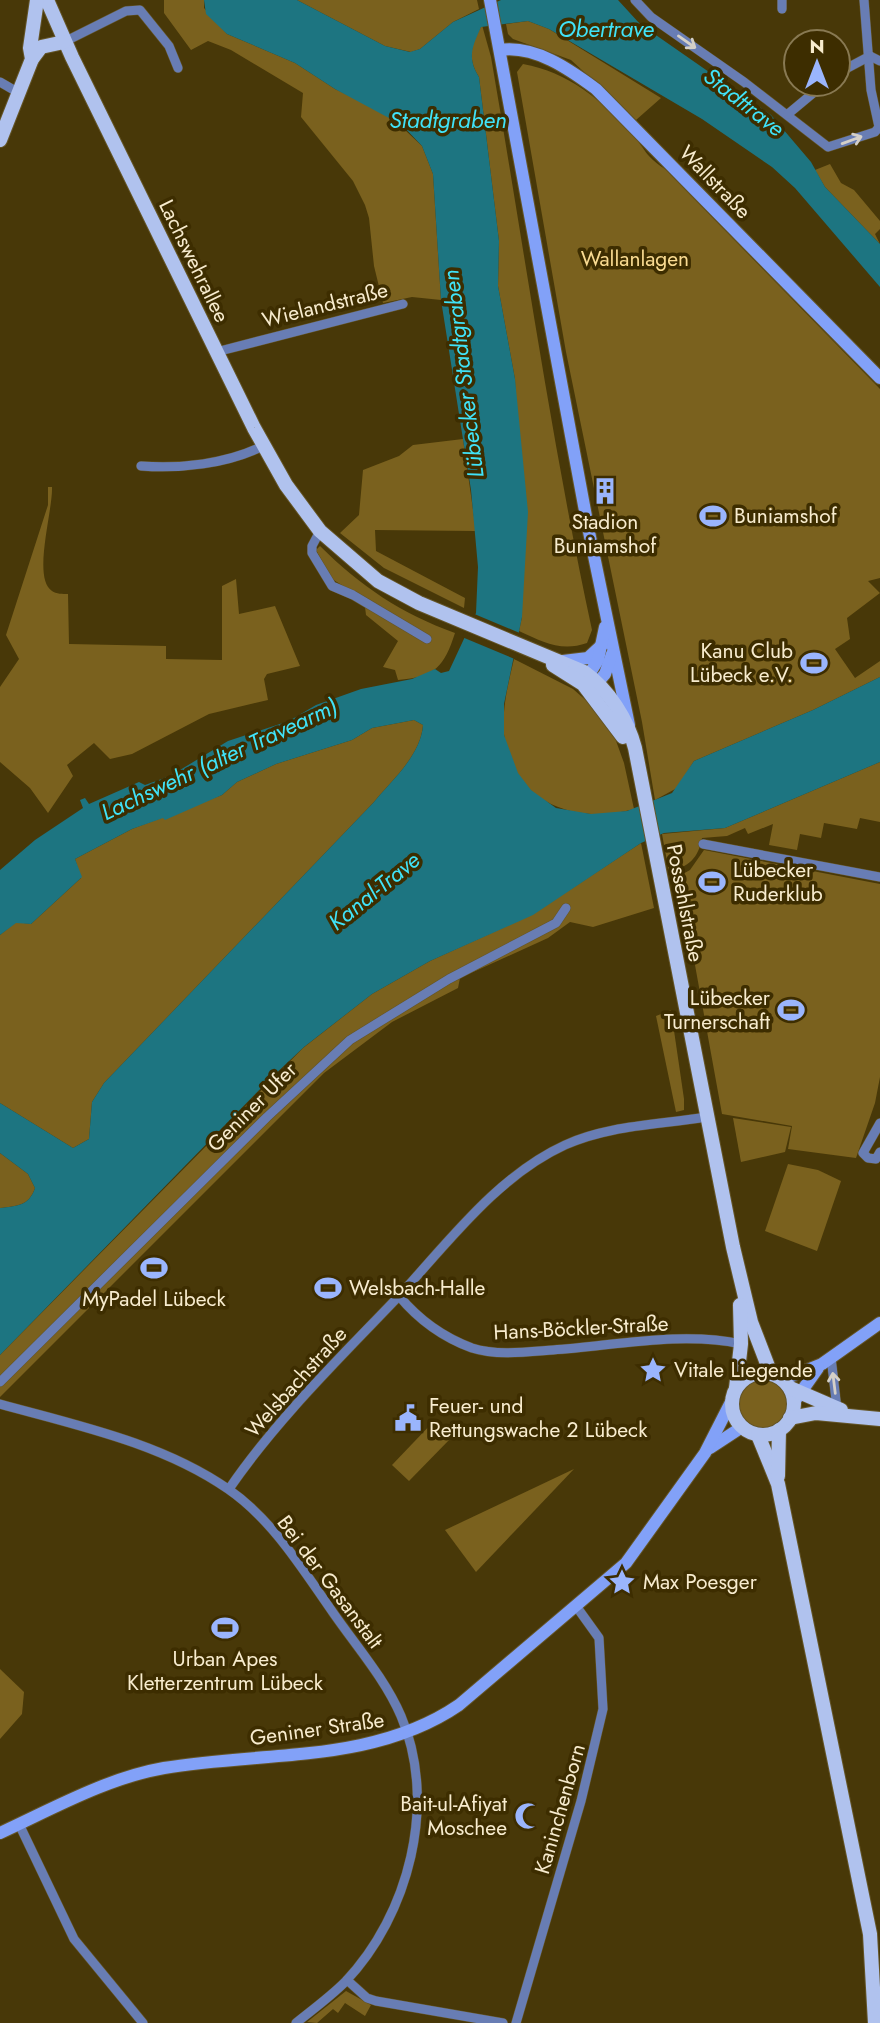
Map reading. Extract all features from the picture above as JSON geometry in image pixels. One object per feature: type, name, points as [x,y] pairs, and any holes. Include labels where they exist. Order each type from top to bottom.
[{"type":"main road","points":[[32,59],[30,48],[37,0]]},
{"type":"main road","name":"Lachswehrallee","points":[[47,0],[64,42],[263,446],[286,485],[320,531],[378,581],[541,656],[590,684],[636,762]]},
{"type":"main road","name":"Possehlstraße","points":[[490,0],[607,622],[608,647],[632,736],[733,1247],[751,1322],[787,1387]]},
{"type":"main road","points":[[0,140],[32,59],[41,47],[64,42]]},
{"type":"main road","name":"Wallstraße","points":[[500,50],[516,49],[548,59],[596,89],[880,378]]},
{"type":"main road","points":[[563,662],[588,658],[608,647]]},
{"type":"main road","points":[[590,684],[605,674],[608,647]]},
{"type":"main road","name":"Lachswehrallee","points":[[541,656],[563,662],[617,707],[632,736]]},
{"type":"main road","name":"Possehlstraße","points":[[733,1247],[741,1311],[741,1343],[734,1395]]},
{"type":"main road","points":[[787,1387],[880,1322]]},
{"type":"main road","points":[[787,1387],[827,1360]]},
{"type":"main road","points":[[845,1411],[810,1413],[790,1418],[779,1430],[758,1434],[742,1427],[732,1411],[734,1395],[751,1375],[845,1411],[880,1419]]},
{"type":"main road","points":[[787,1387],[790,1418]]},
{"type":"main road","name":"Geniner Straße","points":[[0,1833],[145,1772],[373,1744],[434,1723],[459,1705],[626,1563],[705,1453],[734,1395]]},
{"type":"main road","name":"Geniner Straße","points":[[705,1453],[723,1437],[742,1427]]},
{"type":"main road","points":[[778,1484],[779,1430]]},
{"type":"main road","points":[[758,1434],[778,1484],[870,1934],[879,1959]]},
{"type":"main road","points":[[870,1934],[875,2023]]},
{"type":"street","points":[[635,0],[651,17],[788,114],[824,146],[832,147],[878,129],[871,90],[864,0]]},
{"type":"street","points":[[64,42],[126,11],[140,10],[169,46],[178,68]]},
{"type":"street","points":[[870,56],[880,61]]},
{"type":"street","points":[[852,66],[870,56]]},
{"type":"street","points":[[0,82],[19,93]]},
{"type":"street","points":[[788,114],[807,98]]},
{"type":"street","name":"Wielandstraße","points":[[216,352],[403,304]]},
{"type":"street","points":[[141,466],[166,468],[224,460],[263,446]]},
{"type":"street","points":[[320,531],[312,545],[312,553],[332,586],[353,595],[427,639]]},
{"type":"street","points":[[703,844],[880,877]]},
{"type":"street","name":"Geniner Ufer","points":[[0,1382],[267,1116],[350,1040],[437,985],[556,923],[566,908]]},
{"type":"street","name":"Welsbachstraße","points":[[229,1489],[269,1434],[481,1207],[539,1159],[592,1135],[706,1117]]},
{"type":"street","points":[[880,1123],[863,1153],[867,1158],[876,1159],[880,1153]]},
{"type":"street","name":"Hans-Böckler-Straße","points":[[399,1296],[415,1314],[440,1333],[475,1349],[519,1352],[672,1341],[741,1343]]},
{"type":"street","points":[[827,1360],[845,1411]]},
{"type":"street","name":"Bei der Gasanstalt","points":[[0,1404],[132,1443],[183,1464],[229,1489],[280,1537],[385,1687],[407,1734],[416,1798],[409,1866],[382,1932],[346,1980],[296,2023]]},
{"type":"street","name":"Kaninchenborn","points":[[516,2023],[584,1790],[603,1709],[599,1638],[576,1606]]},
{"type":"street","points":[[19,1824],[74,1939],[143,2023]]},
{"type":"street","points":[[346,1980],[367,1998],[376,2001],[503,2023]]},
{"type":"green space","points":[[164,0],[204,0],[204,8],[227,34],[295,63],[335,89],[389,115],[422,146],[433,174],[441,300],[412,297],[383,303],[374,266],[365,205],[353,181],[301,117],[303,93],[231,50],[208,41],[191,50],[164,13]]},
{"type":"green space","points":[[297,0],[477,0],[479,9],[453,22],[420,49],[411,52],[385,46]]},
{"type":"green space","points":[[528,21],[549,29],[661,98],[636,120],[571,60],[513,39],[508,34],[506,24]]},
{"type":"green space","points":[[482,25],[491,57],[551,416],[592,630],[587,643],[578,646],[552,644],[519,631],[522,617],[515,379],[498,286],[499,241],[479,77],[472,57],[475,38]]},
{"type":"green space","name":"Wallanlagen","points":[[523,64],[569,81],[609,110],[649,156],[665,169],[880,389],[880,578],[868,581],[880,593],[847,618],[850,639],[835,649],[855,678],[880,661],[880,677],[813,710],[694,761],[677,788],[655,800],[642,722],[566,352],[517,72]]},
{"type":"green space","points":[[830,164],[841,183],[854,190],[880,221],[880,229],[875,234],[880,244],[825,187],[815,170]]},
{"type":"green space","points":[[463,439],[476,531],[375,530],[376,551],[465,598],[464,608],[384,568],[340,533],[359,515],[363,470],[399,456],[413,445]]},
{"type":"green space","points":[[48,487],[52,487],[43,559],[44,573],[46,584],[52,591],[68,594],[69,644],[166,646],[166,659],[222,660],[222,586],[236,579],[239,614],[275,606],[300,666],[267,674],[264,679],[268,700],[209,714],[132,754],[110,759],[94,743],[67,765],[73,776],[48,813],[30,788],[0,762],[0,687],[19,659],[6,635],[48,505]]},
{"type":"green space","points":[[320,546],[366,586],[400,608],[455,633],[447,654],[436,668],[421,676],[398,680],[395,670],[383,667],[398,641],[366,615],[364,599],[332,579],[316,550]]},
{"type":"green space","points":[[514,659],[573,689],[589,703],[615,738],[624,763],[634,809],[590,814],[569,810],[549,803],[532,792],[519,776],[509,757],[504,734],[506,696]]},
{"type":"green space","points":[[414,720],[423,725],[421,736],[411,757],[397,776],[104,1083],[92,1102],[89,1139],[73,1148],[0,1103],[0,935],[16,922],[31,924],[81,878],[75,859],[132,829],[222,795],[237,782],[276,764],[352,740],[372,728]]},
{"type":"green space","points":[[880,762],[880,822],[860,818],[857,829],[824,823],[821,838],[800,834],[797,850],[769,845],[773,824],[748,834],[745,828],[727,836],[702,838],[692,861],[669,872],[662,834],[725,828]]},
{"type":"green space","points":[[641,843],[654,908],[593,927],[570,922],[548,938],[460,978],[458,988],[392,1022],[324,1073],[0,1397],[0,1355],[303,1048],[372,994],[430,961],[533,914]]},
{"type":"green space","name":"Lübecker Turnerschaft","points":[[704,850],[880,884],[880,1077],[875,1103],[856,1158],[788,1149],[792,1126],[722,1114],[691,943],[678,908],[672,880],[690,870]]},
{"type":"green space","points":[[671,1010],[684,1099],[684,1110],[676,1112],[656,1016]]},
{"type":"green space","points":[[733,1118],[791,1127],[785,1152],[741,1162]]},
{"type":"green space","points":[[0,1153],[28,1174],[35,1188],[22,1204],[0,1208]]},
{"type":"green space","points":[[788,1164],[818,1170],[841,1181],[817,1251],[765,1231]]},
{"type":"green space","points":[[764,1378],[781,1386],[789,1403],[781,1420],[764,1428],[747,1420],[739,1403],[747,1386]]},
{"type":"green space","points":[[434,1421],[451,1438],[409,1481],[392,1465]]},
{"type":"green space","points":[[574,1469],[476,1572],[445,1530]]},
{"type":"green space","points":[[0,1669],[24,1692],[22,1714],[0,1739]]},
{"type":"green space","points":[[346,1991],[371,2005],[365,2016],[345,2003],[338,2013],[333,2009],[317,2023],[307,2022]]},
{"type":"water","points":[[204,0],[297,0],[385,46],[410,52],[420,49],[453,22],[501,0],[618,0],[640,24],[771,115],[811,162],[825,187],[880,244],[880,287],[795,188],[772,167],[702,119],[549,29],[528,21],[481,27],[473,47],[472,58],[479,77],[499,241],[498,286],[515,379],[528,512],[522,617],[504,704],[504,735],[518,773],[531,790],[556,808],[591,814],[627,811],[672,793],[694,761],[813,710],[880,677],[880,762],[725,828],[664,833],[641,843],[533,915],[430,961],[372,994],[304,1047],[270,1079],[0,1355],[0,1208],[26,1202],[35,1188],[28,1174],[0,1153],[0,1103],[73,1148],[89,1139],[92,1102],[104,1083],[374,802],[411,757],[417,747],[423,725],[414,720],[372,728],[352,740],[276,764],[237,782],[222,795],[165,820],[163,818],[132,829],[75,859],[82,877],[31,924],[16,923],[0,935],[0,870],[35,840],[83,808],[80,800],[85,798],[89,804],[139,782],[145,785],[170,776],[228,741],[289,721],[316,705],[361,689],[412,679],[435,669],[441,673],[449,671],[476,613],[478,567],[471,490],[441,300],[433,174],[422,146],[402,125],[335,89],[295,63],[227,34],[206,14]]},
{"type":"pier","points":[[472,613],[522,634],[517,660],[462,637]]},
{"type":"place","name":"Stadion Buniamshof","points":[[605,491]]},
{"type":"place","name":"Buniamshof","points":[[713,516]]},
{"type":"place","name":"Kanu Club Lübeck e.V.","points":[[814,663]]},
{"type":"place","name":"Lübecker Ruderklub","points":[[712,882]]},
{"type":"place","name":"Lübecker Turnerschaft","points":[[791,1010]]},
{"type":"place","name":"MyPadel Lübeck","points":[[154,1268]]},
{"type":"place","name":"Welsbach-Halle","points":[[328,1288]]},
{"type":"place","name":"Vitale Liegende","points":[[653,1370]]},
{"type":"place","name":"Feuer- und Rettungswache 2 Lübeck","points":[[408,1418]]},
{"type":"place","name":"Max Poesger","points":[[622,1582]]},
{"type":"place","name":"Urban Apes Kletterzentrum Lübeck","points":[[225,1628]]},
{"type":"place","name":"Bait-ul-Afiyat Moschee","points":[[528,1816]]},
{"type":"water label","name":"Obertrave","points":[[606,29]]},
{"type":"water label","name":"Stadttrave","points":[[744,102]]},
{"type":"water label","name":"Stadtgraben","points":[[448,120]]},
{"type":"water label","name":"Lübecker Stadtgraben","points":[[463,374]]},
{"type":"water label","name":"Lachswehr (alter Travearm)","points":[[219,759]]},
{"type":"water label","name":"Kanal-Trave","points":[[374,891]]}]
